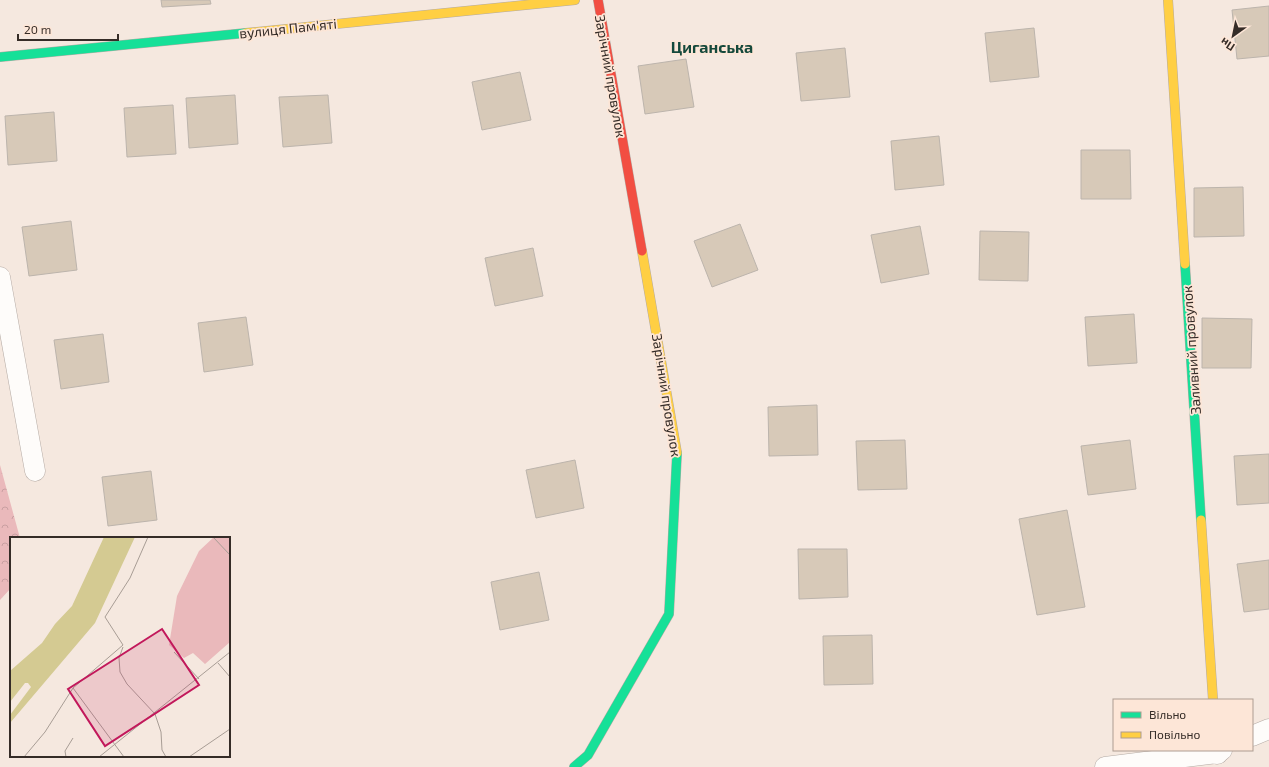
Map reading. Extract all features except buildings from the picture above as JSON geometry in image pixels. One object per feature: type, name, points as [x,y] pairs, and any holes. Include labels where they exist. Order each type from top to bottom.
[{"type":"street","name":"вулиця Пам'яті","points":[[0,57],[575,0]]},
{"type":"street","name":"Зарічний провулок","points":[[574,767],[588,755],[669,614],[678,457],[598,0]]},
{"type":"street","name":"Заливний провулок","points":[[1168,0],[1213,699]]},
{"type":"lane","points":[[0,277],[35,471]]},
{"type":"lane","points":[[1253,736],[1269,728]]},
{"type":"lane","points":[[1105,767],[1219,751]]},
{"type":"green space","points":[[0,465],[20,537],[10,537],[10,589],[0,600]]},
{"type":"traffic: fast","points":[[0,57],[246,33]]},
{"type":"traffic: fast","points":[[1185,264],[1201,520]]},
{"type":"traffic: fast","points":[[574,767],[588,755],[669,614],[677,453]]},
{"type":"traffic: slow","points":[[246,33],[575,0]]},
{"type":"traffic: slow","points":[[1168,0],[1185,264]]},
{"type":"traffic: slow","points":[[642,251],[677,453]]},
{"type":"traffic: slow","points":[[1201,520],[1213,699]]},
{"type":"traffic: jam","points":[[598,0],[642,251]]},
{"type":"district","name":"Циганська","points":[[712,46]]}]
